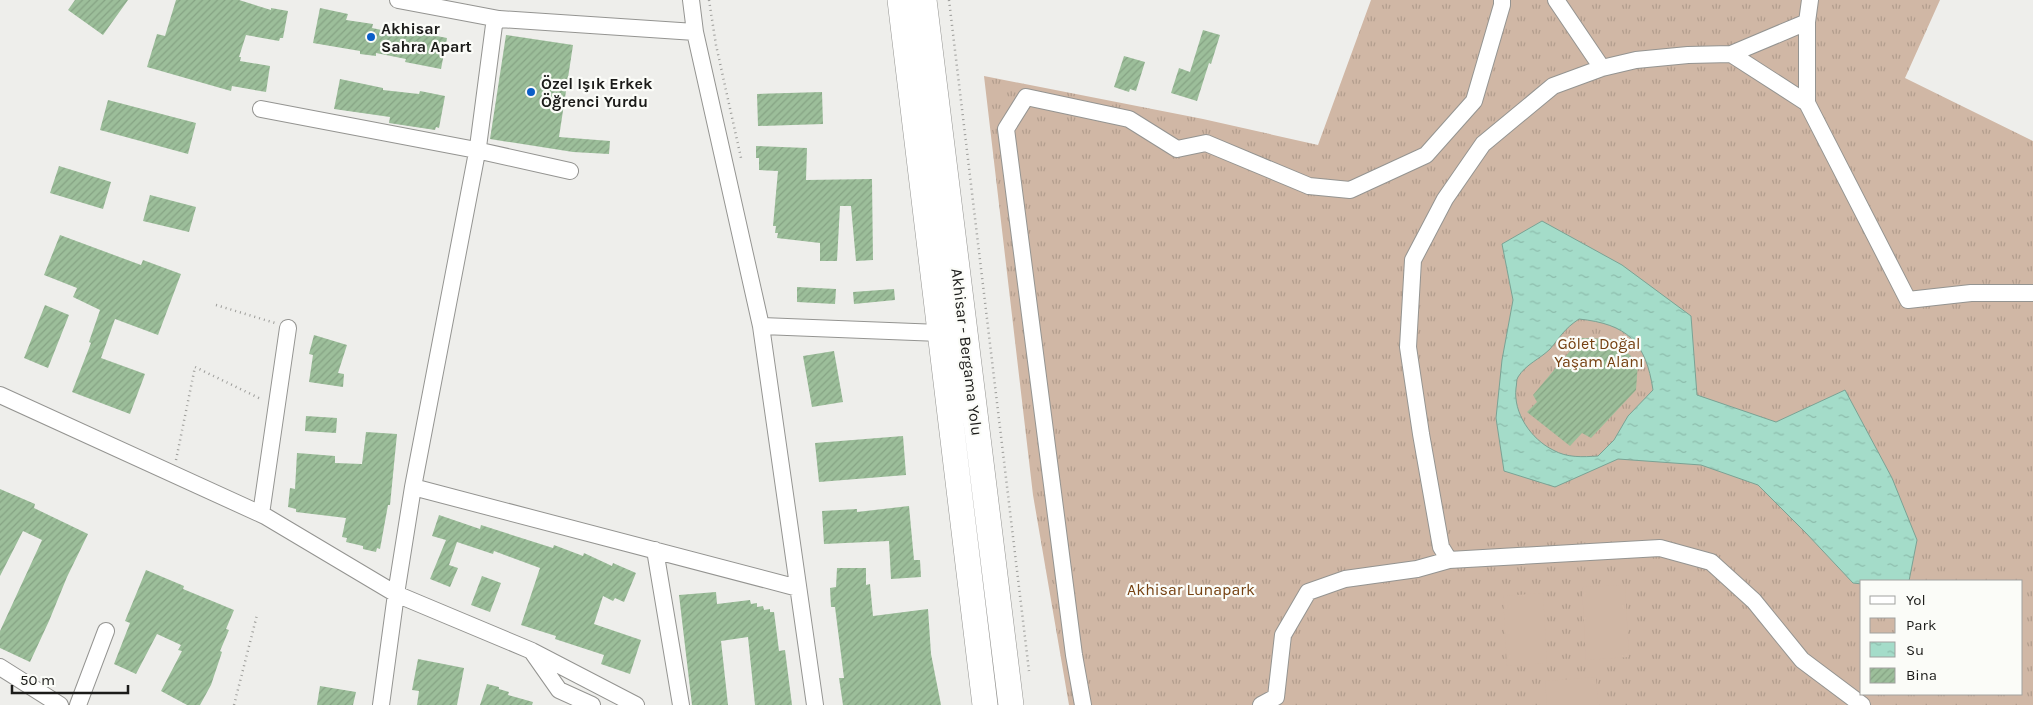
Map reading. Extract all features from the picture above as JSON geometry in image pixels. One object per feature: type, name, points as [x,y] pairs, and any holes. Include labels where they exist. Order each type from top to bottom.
[{"type":"main road","name":"Akhisar - Bergama Yolu","points":[[900,0],[986,705]]},
{"type":"main road","name":"Akhisar - Bergama Yolu","points":[[924,0],[1011,705]]},
{"type":"street","points":[[398,0],[498,19],[696,32]]},
{"type":"street","points":[[691,0],[696,32],[761,326],[815,705]]},
{"type":"street","points":[[1083,705],[1072,645],[1006,129],[1026,97],[1130,119],[1177,149],[1206,143],[1309,186],[1350,190],[1426,155],[1474,101],[1502,0]]},
{"type":"street","points":[[1556,0],[1602,68]]},
{"type":"street","points":[[1810,0],[1807,22],[1806,104],[1908,300],[1971,293],[2033,293]]},
{"type":"street","points":[[381,705],[396,594],[414,487],[476,150],[494,25],[498,19]]},
{"type":"street","points":[[1449,560],[1441,547],[1420,434],[1408,347],[1413,260],[1445,199],[1483,144],[1553,86],[1602,68],[1636,60],[1688,55],[1731,54],[1807,22]]},
{"type":"street","points":[[1731,54],[1806,104]]},
{"type":"street","points":[[261,109],[476,150],[570,171]]},
{"type":"street","points":[[761,326],[940,333]]},
{"type":"street","points":[[261,514],[288,328]]},
{"type":"street","points":[[0,395],[261,514],[396,594],[532,651],[636,705]]},
{"type":"street","points":[[414,487],[798,588]]},
{"type":"street","points":[[1261,705],[1276,697],[1283,635],[1308,592],[1345,579],[1417,568],[1449,560],[1660,548],[1711,562],[1754,601],[1802,660],[1862,705]]},
{"type":"street","points":[[655,550],[680,705]]},
{"type":"street","points":[[78,705],[106,632]]},
{"type":"street","points":[[532,651],[559,690],[592,705]]},
{"type":"street","points":[[0,666],[60,705]]},
{"type":"path","points":[[948,0],[1029,675]]},
{"type":"path","points":[[216,305],[288,328]]},
{"type":"path","points":[[173,473],[194,366],[277,407]]},
{"type":"path","points":[[234,705],[257,615]]},
{"type":"green space","name":"Gölet Doğal Yaşam Alanı","points":[[1371,0],[1940,0],[1905,78],[2033,141],[2033,705],[1069,705],[1033,495],[984,76],[1203,119],[1318,145]]},
{"type":"green space","points":[[1625,585],[1629,657],[1586,660],[1582,587]]},
{"type":"green space","points":[[1543,593],[1547,663],[1507,666],[1503,596]]},
{"type":"green space","points":[[1596,677],[1598,705],[1547,705],[1545,681]]},
{"type":"water","points":[[1542,221],[1622,265],[1691,316],[1697,395],[1776,422],[1845,390],[1892,478],[1917,540],[1909,580],[1860,580],[1860,584],[1853,583],[1758,485],[1701,465],[1618,459],[1555,487],[1504,471],[1496,418],[1502,360],[1513,300],[1502,244]],"holes":[[[1579,319],[1610,325],[1631,338],[1639,348],[1650,373],[1653,390],[1628,416],[1614,440],[1598,456],[1581,457],[1558,453],[1538,439],[1525,424],[1517,407],[1517,379],[1521,372],[1546,353],[1563,333]]]},
{"type":"building","points":[[75,0],[128,0],[103,35],[68,10]]},
{"type":"building","points":[[176,0],[239,0],[271,10],[271,8],[288,11],[283,38],[280,38],[279,41],[246,35],[239,57],[241,57],[240,61],[270,66],[266,92],[232,86],[231,91],[147,67],[157,34],[165,36]]},
{"type":"building","points":[[320,8],[348,14],[346,20],[373,24],[372,28],[411,36],[411,31],[447,38],[441,69],[405,62],[406,59],[376,53],[376,56],[360,54],[360,51],[313,43]]},
{"type":"building","points":[[1203,30],[1220,35],[1197,101],[1171,93],[1179,68],[1190,72]]},
{"type":"building","name":"Özel Işık Erkek Öğrenci Yurdu","points":[[506,35],[573,45],[559,137],[610,141],[609,154],[573,152],[490,139]]},
{"type":"building","points":[[1124,56],[1145,62],[1136,91],[1130,89],[1129,92],[1114,87]]},
{"type":"building","points":[[340,79],[383,88],[383,90],[419,94],[420,91],[445,96],[439,128],[436,127],[435,130],[389,123],[390,117],[334,109]]},
{"type":"building","points":[[822,92],[823,124],[758,126],[757,94]]},
{"type":"building","points":[[108,100],[196,123],[188,154],[100,130]]},
{"type":"building","points":[[756,146],[807,148],[806,180],[872,179],[873,260],[856,261],[851,206],[840,206],[837,261],[820,261],[820,243],[777,238],[778,233],[775,233],[776,226],[773,226],[778,171],[759,170]]},
{"type":"building","points":[[59,166],[111,182],[103,209],[50,193]]},
{"type":"building","points":[[150,195],[196,207],[189,232],[143,221]]},
{"type":"building","points":[[60,235],[141,265],[143,260],[181,274],[158,335],[115,319],[101,358],[145,374],[130,414],[72,392],[91,343],[89,342],[100,310],[73,297],[77,288],[44,275]]},
{"type":"building","points":[[797,287],[836,289],[835,304],[797,302]]},
{"type":"building","points":[[894,289],[895,300],[854,304],[853,292]]},
{"type":"building","points":[[45,305],[69,315],[48,368],[24,358]]},
{"type":"building","points":[[314,335],[347,345],[338,373],[344,374],[343,387],[309,382],[313,355],[309,354]]},
{"type":"building","points":[[1581,338],[1613,339],[1638,363],[1636,390],[1591,438],[1582,433],[1570,446],[1527,412],[1537,402],[1533,395]]},
{"type":"building","points":[[834,351],[843,402],[812,407],[803,356]]},
{"type":"building","points":[[306,416],[337,418],[336,433],[305,431]]},
{"type":"building","points":[[366,432],[397,434],[390,505],[388,505],[380,549],[377,548],[376,552],[363,549],[363,546],[346,542],[347,538],[342,537],[346,518],[296,512],[296,509],[288,507],[290,488],[295,489],[297,453],[335,456],[335,463],[362,464]]},
{"type":"building","points":[[903,436],[906,475],[819,482],[815,443]]},
{"type":"building","points":[[0,489],[35,504],[34,508],[88,534],[30,662],[0,648],[0,631],[42,540],[23,531],[0,576]]},
{"type":"building","points":[[909,506],[914,560],[920,560],[921,577],[891,579],[889,541],[824,544],[822,511],[857,509],[857,512]]},
{"type":"building","points":[[439,515],[480,529],[481,525],[553,548],[554,545],[583,556],[584,553],[612,566],[613,563],[636,573],[624,602],[615,598],[613,601],[603,596],[594,624],[641,640],[630,674],[601,664],[604,655],[555,639],[556,636],[521,625],[540,568],[494,551],[493,554],[457,542],[449,565],[458,568],[450,587],[430,579],[446,540],[432,536]]},
{"type":"building","points":[[837,568],[866,568],[866,585],[870,584],[873,616],[928,609],[931,654],[941,705],[843,705],[839,678],[844,678],[835,607],[831,607],[830,588],[836,587]]},
{"type":"building","points":[[146,570],[184,586],[183,589],[234,610],[226,629],[229,630],[220,651],[222,652],[211,685],[200,705],[187,705],[161,691],[182,651],[178,650],[181,645],[157,634],[136,674],[114,664],[130,623],[125,621]]},
{"type":"building","points":[[482,576],[501,583],[490,612],[471,605]]},
{"type":"building","points":[[716,592],[717,604],[750,600],[751,604],[757,603],[757,607],[763,606],[764,610],[770,609],[770,612],[774,612],[779,651],[785,650],[792,705],[755,705],[748,637],[721,641],[728,705],[692,705],[679,595]]},
{"type":"building","points":[[418,659],[464,668],[457,705],[417,705],[419,691],[412,690]]},
{"type":"building","points":[[487,684],[509,692],[508,695],[533,702],[532,705],[480,705]]},
{"type":"building","points":[[320,686],[356,692],[353,705],[317,705]]},
{"type":"place","name":"Akhisar Sahra Apart","points":[[371,37]]},
{"type":"place","name":"Özel Işık Erkek Öğrenci Yurdu","points":[[531,92]]},
{"type":"park label","name":"Akhisar Lunapark","points":[[1191,589]]}]
